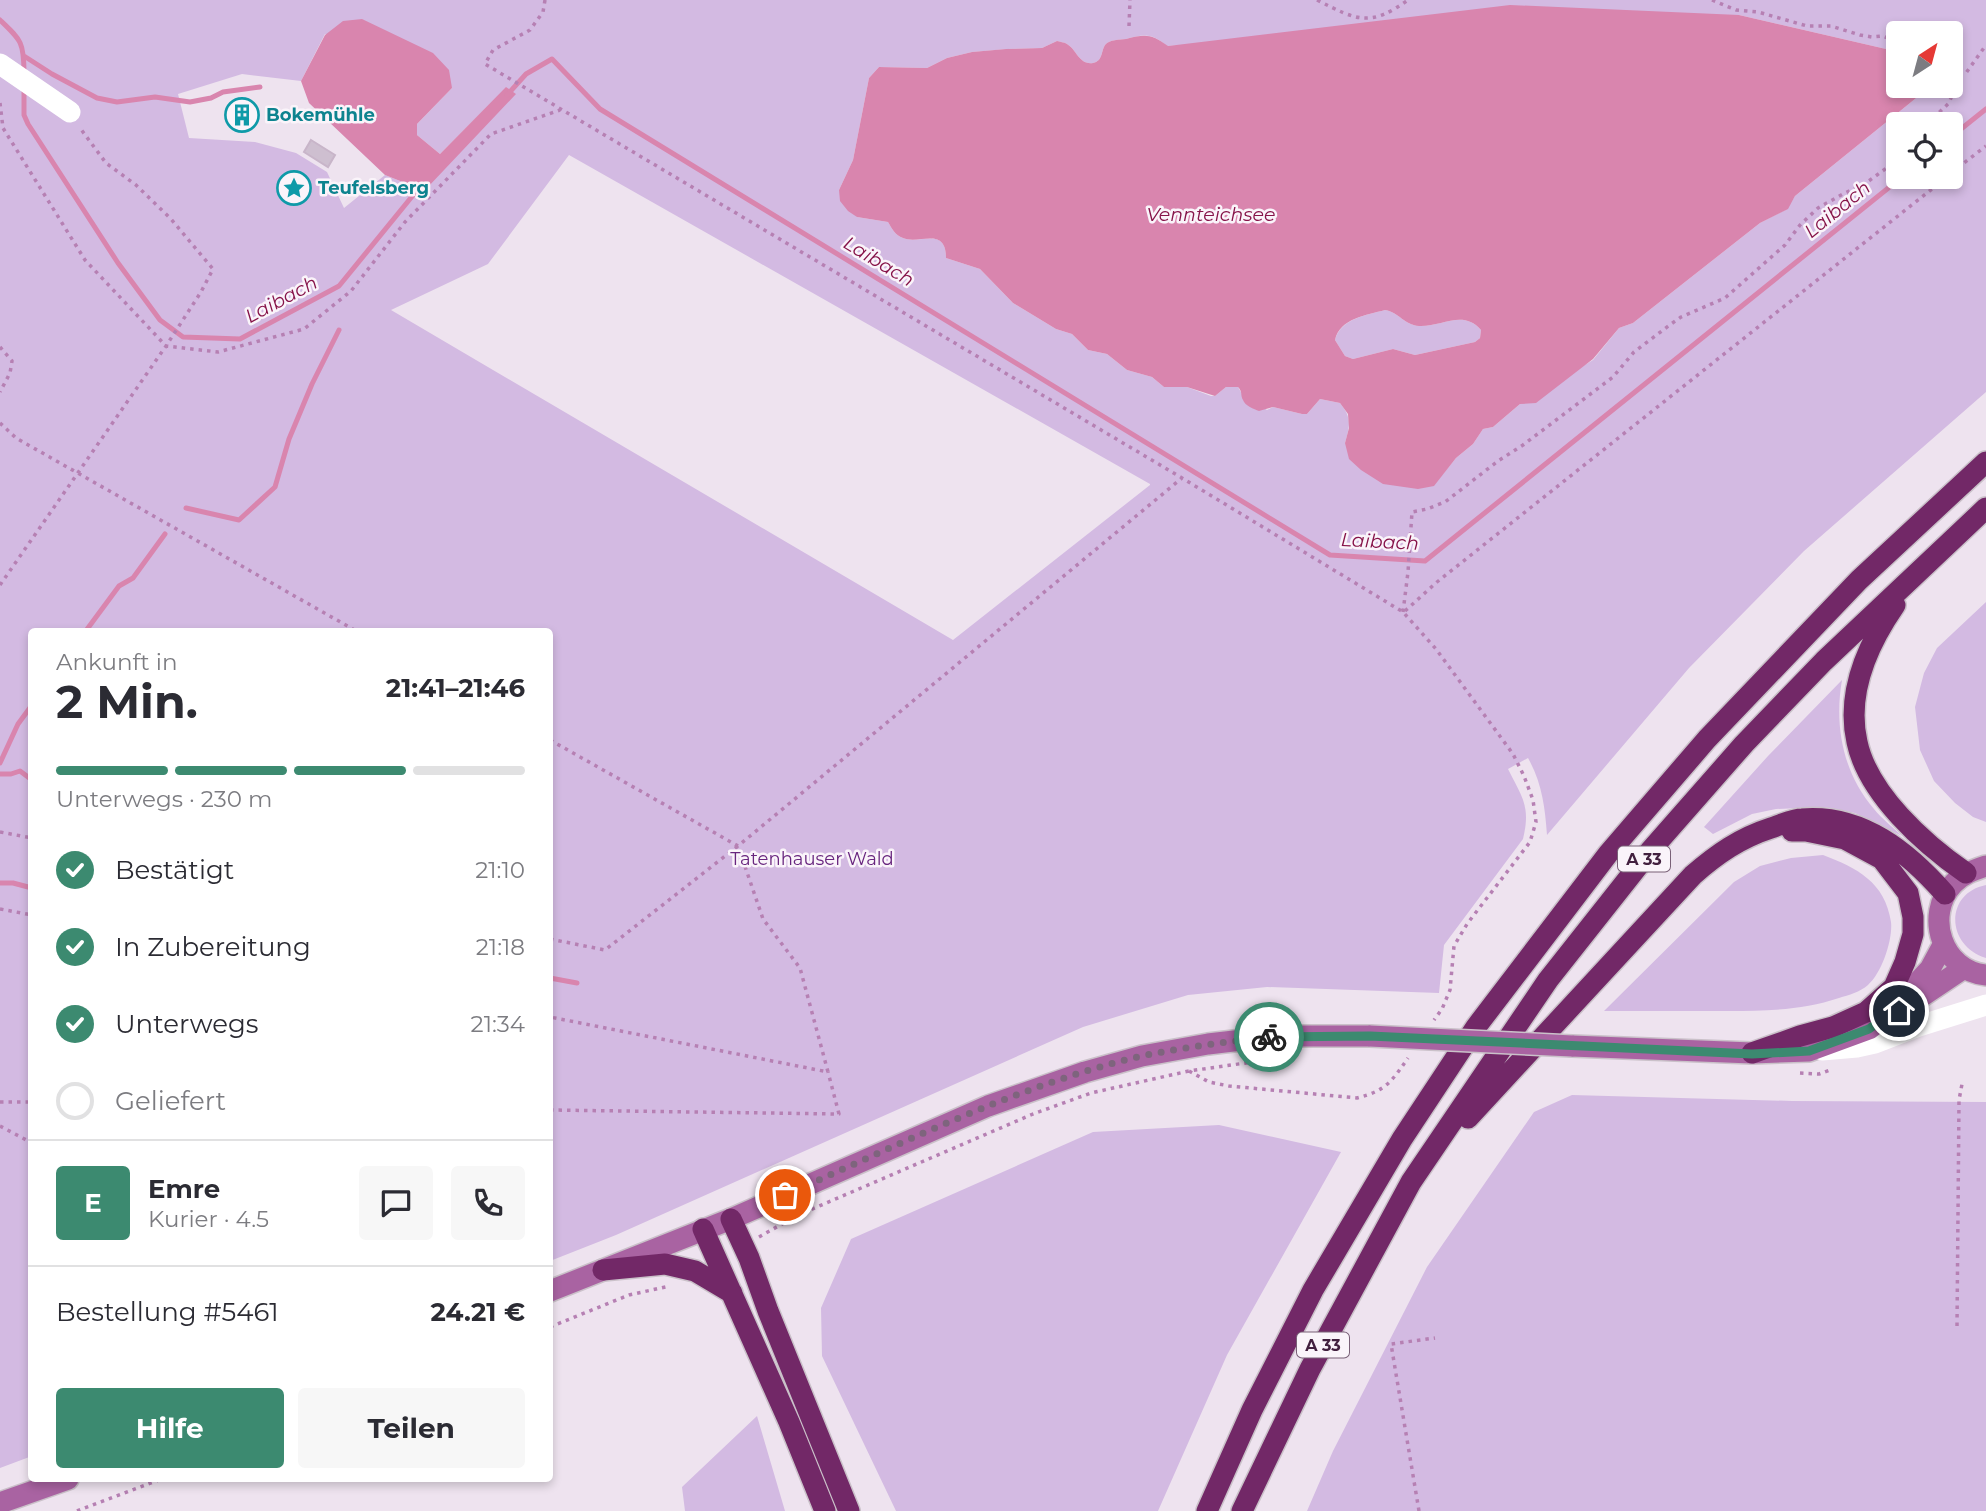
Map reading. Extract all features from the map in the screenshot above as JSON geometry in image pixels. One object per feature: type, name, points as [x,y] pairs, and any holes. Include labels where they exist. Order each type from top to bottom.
[{"type":"highway","name":"A 33","points":[[1207,1511],[1252,1410],[1313,1290],[1402,1139],[1476,1027],[1608,854],[1707,739],[1858,580],[1986,463]]},
{"type":"highway","name":"A 33","points":[[1242,1511],[1310,1368],[1411,1182],[1548,980],[1650,851],[1753,734],[1824,661],[1986,508]]},
{"type":"highway","points":[[1919,570],[1884,621],[1864,662],[1857,687],[1857,742],[1867,768],[1881,792],[1927,842],[1941,856],[1976,870]]},
{"type":"highway","points":[[1411,1182],[1693,875],[1737,841],[1800,819],[1826,819],[1851,824],[1877,835],[1901,850],[1924,870],[1945,894]]},
{"type":"highway","points":[[1752,1054],[1833,1027],[1866,1012],[1894,988],[1913,934],[1908,893],[1882,859],[1846,839],[1806,831],[1766,830]]},
{"type":"highway","points":[[731,1219],[849,1511]]},
{"type":"highway","points":[[703,1229],[789,1422],[825,1511]]},
{"type":"highway","points":[[603,1270],[665,1264],[695,1271],[732,1293]]},
{"type":"main road","points":[[1976,870],[1954,882],[1945,894],[1939,910],[1938,928],[1943,945],[1952,958],[1964,968],[1986,975]]},
{"type":"main road","points":[[553,1290],[731,1219],[988,1106],[1142,1056],[1208,1044],[1276,1036],[1370,1036],[1752,1054],[1809,1051],[1869,1029],[1885,1017],[1930,969],[1943,945]]},
{"type":"main road","points":[[1885,1017],[1912,1004],[1964,968]]},
{"type":"main road","points":[[0,1503],[60,1482]]},
{"type":"street","points":[[6,68],[70,112]]},
{"type":"street","points":[[1809,1051],[1875,1043],[1986,1005]]},
{"type":"path","points":[[545,0],[542,12],[530,30],[492,50],[485,64],[1403,612],[1436,649],[1513,754],[1533,800],[1536,822],[1530,842],[1467,924],[1454,947],[1450,990],[1442,1009],[1428,1029]]},
{"type":"path","points":[[1129,26],[1130,0]]},
{"type":"path","points":[[1317,0],[1361,19],[1381,16],[1408,0]]},
{"type":"path","points":[[1712,0],[1736,10],[1758,12],[1808,26],[1831,26],[1860,35],[1886,37]]},
{"type":"path","points":[[1964,74],[1986,45]]},
{"type":"path","points":[[1940,112],[1951,98]]},
{"type":"path","points":[[0,103],[3,128],[85,260],[166,345],[218,352],[304,329],[351,291],[405,222],[491,134],[560,110]]},
{"type":"path","points":[[0,584],[166,345],[213,269],[171,219],[136,185],[106,163],[70,112]]},
{"type":"path","points":[[1963,164],[1986,146]]},
{"type":"path","points":[[1403,612],[1412,512],[1445,502],[1613,377],[1634,352],[1681,317],[1726,298],[1785,245],[1800,225],[1818,208],[1866,183],[1886,168]]},
{"type":"path","points":[[1403,612],[1448,573],[1932,189]]},
{"type":"path","points":[[0,347],[12,361],[0,392]]},
{"type":"path","points":[[0,423],[16,438],[352,628]]},
{"type":"path","points":[[553,940],[604,950],[737,846],[1182,478]]},
{"type":"path","points":[[553,742],[737,846],[764,919],[800,968],[839,1114],[553,1110]]},
{"type":"path","points":[[0,832],[28,837]]},
{"type":"path","points":[[0,909],[28,914]]},
{"type":"path","points":[[553,1018],[828,1072]]},
{"type":"path","points":[[1189,1071],[1209,1082],[1229,1086],[1357,1098],[1375,1093],[1389,1084],[1414,1048]]},
{"type":"path","points":[[743,1245],[796,1216],[1032,1114],[1091,1093],[1189,1071],[1296,1056]]},
{"type":"path","points":[[1957,1326],[1959,1100],[1962,1084]]},
{"type":"path","points":[[0,1102],[28,1102]]},
{"type":"path","points":[[0,1126],[28,1141]]},
{"type":"path","points":[[553,1326],[629,1295],[688,1282],[695,1271]]},
{"type":"path","points":[[1419,1511],[1391,1344],[1435,1338]]},
{"type":"path","points":[[77,1511],[153,1482]]},
{"type":"green space","name":"Tatenhauser Wald","points":[[0,0],[1986,0],[1986,392],[1804,551],[1689,668],[1547,835],[1542,795],[1528,758],[1508,769],[1524,802],[1526,818],[1523,839],[1444,945],[1439,993],[1267,987],[1188,995],[1083,1027],[616,1235],[553,1260],[553,628],[28,628],[28,1458],[0,1468]],"holes":[[[1739,15],[1886,49],[1886,21],[1964,21],[1964,98],[1916,98],[1899,112],[1963,112],[1963,189],[1886,189],[1886,122],[1795,196],[1787,209],[1760,223],[1633,323],[1619,328],[1593,360],[1520,404],[1493,427],[1483,429],[1473,444],[1456,458],[1434,485],[1345,443],[1349,422],[1340,403],[1320,399],[1307,414],[1273,407],[1267,410],[1242,394],[1238,387],[1226,387],[1211,396],[1187,387],[1164,387],[1152,377],[1127,370],[1107,354],[1088,350],[1072,334],[1056,329],[1013,303],[980,269],[946,258],[945,248],[937,239],[910,240],[896,233],[888,222],[857,217],[839,190],[853,160],[869,78],[879,67],[927,68],[947,58],[972,52],[1042,48],[1057,41],[1067,44],[1084,62],[1093,63],[1099,60],[1109,42],[1138,36],[1157,39],[1167,46]],[[325,34],[452,88],[417,124],[417,135],[440,154],[506,88],[418,188],[385,175],[344,208],[327,172],[296,153],[255,142],[189,138],[178,94],[242,74],[301,81]],[[569,155],[1150,484],[953,640],[391,310],[488,264]]]},
{"type":"green space","points":[[1385,310],[1419,326],[1467,321],[1481,330],[1480,338],[1475,342],[1415,355],[1393,349],[1353,359],[1345,356],[1335,340],[1343,327],[1363,316]]},
{"type":"green space","points":[[1986,602],[1986,822],[1973,817],[1955,803],[1934,781],[1920,750],[1915,707],[1924,673],[1937,648]]},
{"type":"green space","points":[[1842,680],[1840,732],[1848,764],[1863,795],[1877,813],[1902,836],[1855,813],[1824,807],[1776,809],[1752,814],[1713,834],[1704,827],[1768,756]]},
{"type":"green space","points":[[1823,855],[1868,878],[1883,896],[1888,908],[1891,929],[1888,946],[1878,972],[1865,987],[1822,1003],[1788,1009],[1604,1011],[1734,882],[1760,866],[1791,858]]},
{"type":"green space","points":[[1986,885],[1986,958],[1963,942],[1955,920],[1957,908],[1963,898]]},
{"type":"green space","points":[[1572,1095],[1792,1101],[1986,1102],[1986,1511],[1307,1511],[1333,1451],[1427,1267],[1534,1112]]},
{"type":"green space","points":[[1219,1125],[1341,1152],[1227,1355],[1158,1511],[896,1511],[822,1356],[821,1308],[851,1239],[1093,1132]]},
{"type":"green space","points":[[757,1416],[785,1511],[685,1511],[682,1487]]},
{"type":"water","name":"Vennteichsee","points":[[1510,5],[1739,15],[1886,49],[1886,98],[1916,98],[1899,112],[1886,112],[1886,122],[1795,196],[1788,209],[1760,223],[1633,323],[1619,328],[1593,359],[1536,403],[1520,404],[1493,427],[1483,429],[1473,444],[1456,458],[1434,486],[1418,489],[1383,484],[1349,459],[1345,443],[1349,428],[1348,414],[1340,403],[1320,399],[1307,414],[1273,407],[1259,411],[1246,404],[1238,387],[1226,387],[1215,396],[1187,387],[1164,387],[1152,377],[1127,370],[1107,354],[1088,350],[1072,334],[1056,329],[1013,303],[980,269],[946,258],[945,248],[937,239],[903,238],[888,222],[857,217],[840,201],[839,190],[853,160],[869,78],[879,67],[927,68],[947,58],[972,52],[1042,48],[1057,41],[1067,44],[1084,62],[1093,63],[1099,60],[1109,42],[1139,36],[1157,39],[1168,46]],"holes":[[[1385,310],[1419,326],[1467,321],[1481,330],[1480,338],[1475,342],[1415,355],[1393,349],[1353,359],[1345,356],[1335,340],[1342,327],[1363,316]]]},
{"type":"water","points":[[362,19],[433,53],[449,70],[452,88],[417,124],[417,135],[440,154],[506,87],[516,94],[427,188],[418,188],[385,175],[309,103],[301,81],[325,35],[343,21]]},
{"type":"building","name":"Bokemühle","points":[[254,105],[255,124],[231,125],[230,106]]},
{"type":"building","points":[[311,140],[335,155],[328,167],[304,152]]},
{"type":"waterway","name":"Laibach","points":[[0,20],[20,42],[24,73]]},
{"type":"waterway","points":[[24,56],[97,98],[117,102],[155,97],[190,102],[211,98],[223,92],[260,87]]},
{"type":"waterway","name":"Laibach","points":[[507,95],[526,74],[552,59],[600,109],[1330,555],[1425,561],[1887,189]]},
{"type":"waterway","name":"Laibach","points":[[24,86],[24,115],[28,124],[118,263],[160,320],[183,337],[240,339],[339,286],[423,183]]},
{"type":"waterway","name":"Laibach","points":[[1963,127],[1986,109]]},
{"type":"waterway","points":[[186,508],[239,520],[275,487],[289,439],[339,330]]},
{"type":"waterway","points":[[88,628],[119,586],[133,578],[165,534]]},
{"type":"waterway","points":[[0,763],[18,724],[28,710]]},
{"type":"waterway","points":[[0,774],[20,771],[28,777]]},
{"type":"waterway","points":[[0,883],[28,887]]},
{"type":"waterway","points":[[553,979],[577,983]]},
{"type":"way so far","points":[[785,1195],[988,1106],[1086,1072],[1142,1056],[1208,1044],[1269,1037]]},
{"type":"place","name":"Bokemühle","points":[[242,115]]},
{"type":"place","name":"Teufelsberg","points":[[294,188]]},
{"type":"route","points":[[1269,1037],[1370,1036],[1752,1054],[1809,1051],[1869,1029],[1899,1011]]}]
